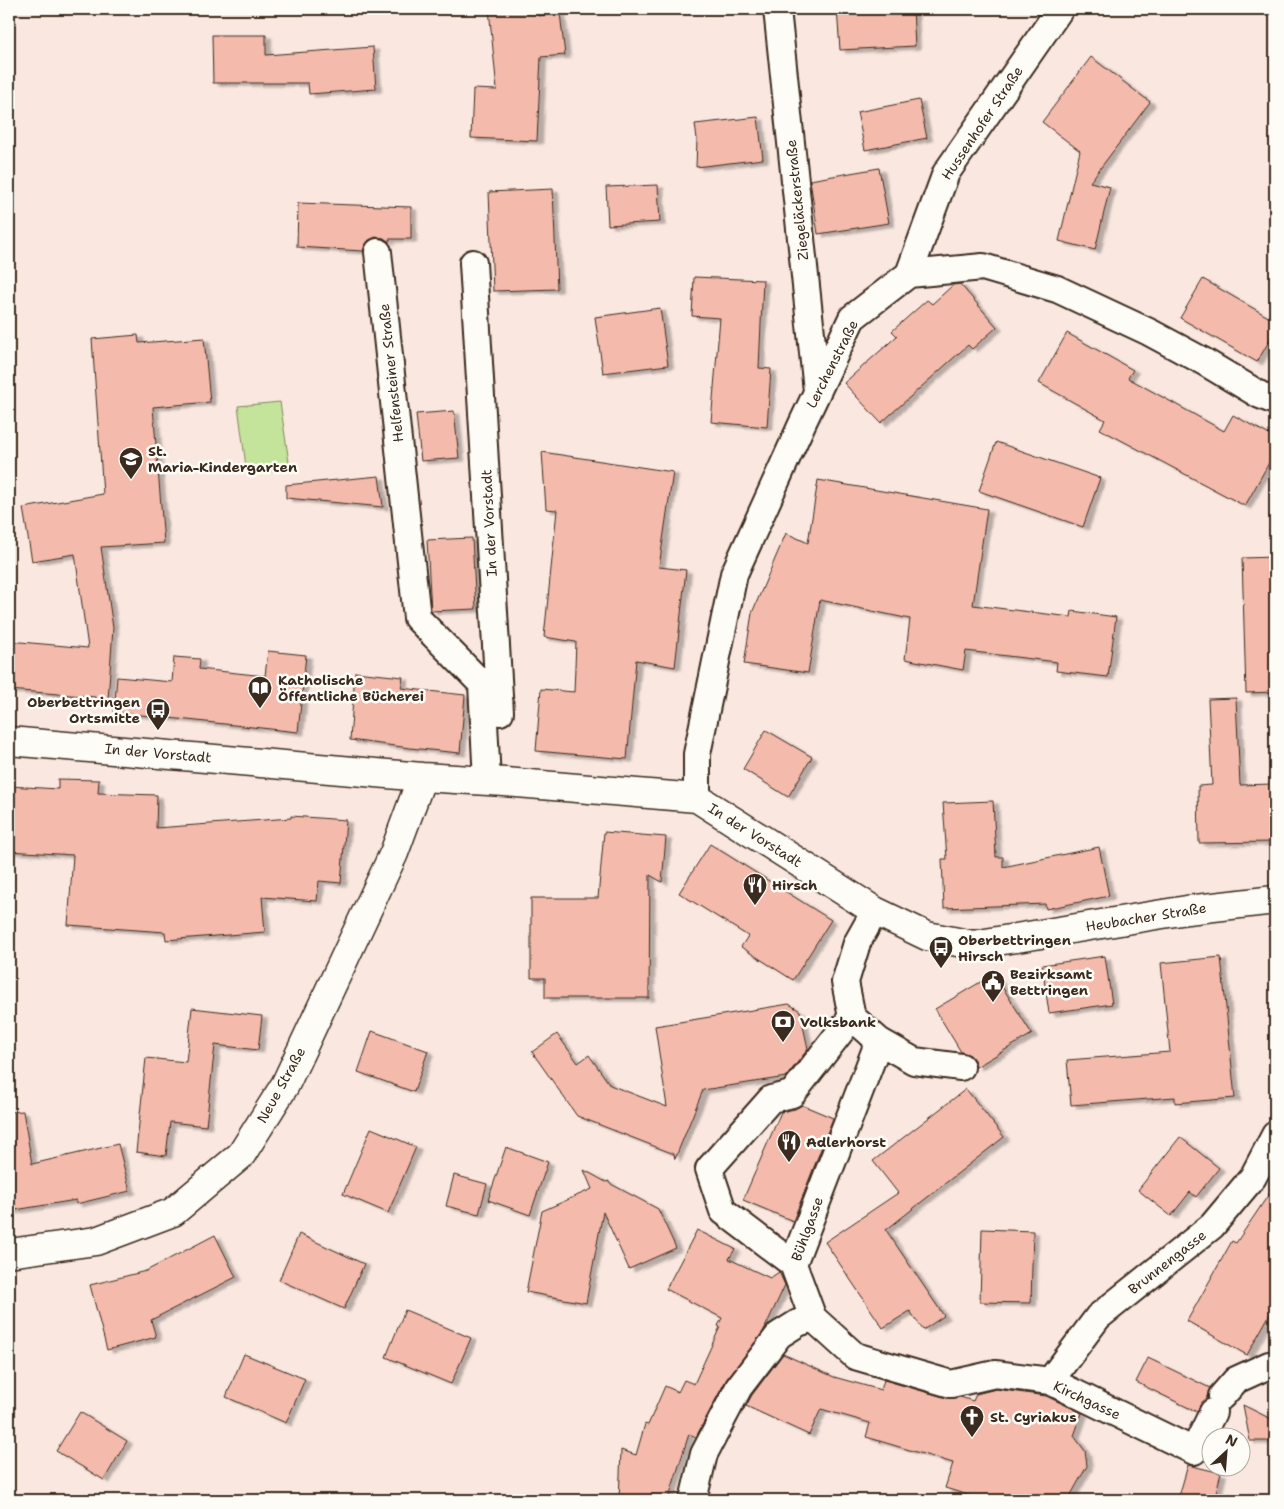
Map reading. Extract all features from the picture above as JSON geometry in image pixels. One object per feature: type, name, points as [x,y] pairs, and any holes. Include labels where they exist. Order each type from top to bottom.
[{"type":"street","name":"Ziegeläckerstraße","points":[[777,9],[817,390]]},
{"type":"street","name":"Hussenhofer Straße","points":[[909,274],[946,174],[1060,9]]},
{"type":"street","name":"Helfensteiner Straße","points":[[378,252],[417,618],[482,684],[496,781]]},
{"type":"street","name":"In der Vorstadt","points":[[473,263],[496,781]]},
{"type":"street","points":[[909,274],[983,267],[1057,289],[1149,332],[1275,402]]},
{"type":"street","name":"Lerchenstraße","points":[[697,798],[697,754],[734,574],[817,390],[852,318],[909,274]]},
{"type":"street","name":"In der Vorstadt","points":[[9,741],[422,777],[496,781],[697,798],[875,911]]},
{"type":"street","name":"Neue Straße","points":[[9,1253],[96,1241],[173,1212],[241,1155],[285,1085],[394,853],[422,777]]},
{"type":"street","name":"Heubacher Straße","points":[[875,911],[927,936],[973,945],[1186,910],[1275,900]]},
{"type":"street","points":[[875,911],[857,943],[846,982],[852,1016],[879,1041],[914,1060],[961,1067]]},
{"type":"street","points":[[793,1264],[723,1211],[709,1169],[771,1099],[792,1094],[852,1016]]},
{"type":"street","name":"Bühlgasse","points":[[813,1318],[793,1264],[879,1041]]},
{"type":"street","name":"Brunnengasse","points":[[1050,1381],[1098,1317],[1212,1226],[1253,1177],[1275,1135]]},
{"type":"street","points":[[693,1500],[704,1454],[740,1387],[779,1335],[798,1323],[813,1318]]},
{"type":"street","name":"Kirchgasse","points":[[813,1318],[855,1356],[951,1384],[995,1374],[1050,1381],[1194,1451],[1217,1404],[1236,1380],[1269,1366],[1275,1366]]},
{"type":"green space","points":[[280,402],[290,469],[247,474],[238,406]]},
{"type":"building","points":[[489,9],[537,9],[538,16],[560,13],[565,55],[541,57],[537,141],[471,138],[473,89],[497,90]]},
{"type":"building","points":[[837,9],[913,9],[915,46],[840,50]]},
{"type":"building","points":[[212,35],[266,35],[266,55],[373,47],[376,89],[309,94],[308,83],[213,83]]},
{"type":"building","points":[[1091,57],[1150,102],[1090,182],[1110,187],[1095,250],[1059,241],[1080,151],[1042,122]]},
{"type":"building","points":[[919,100],[927,138],[865,150],[857,112]]},
{"type":"building","points":[[758,117],[763,159],[696,167],[697,139],[695,124]]},
{"type":"building","points":[[879,168],[889,223],[818,234],[810,180]]},
{"type":"building","points":[[658,185],[660,222],[608,225],[606,187]]},
{"type":"building","points":[[553,189],[557,289],[493,291],[489,192]]},
{"type":"building","points":[[298,203],[411,207],[411,239],[389,239],[389,242],[384,238],[376,237],[369,240],[363,251],[297,247]]},
{"type":"building","points":[[694,277],[763,280],[759,368],[771,369],[767,427],[711,422],[720,318],[692,316]]},
{"type":"building","points":[[1203,279],[1275,321],[1275,331],[1257,362],[1180,318]]},
{"type":"building","points":[[960,284],[997,327],[972,349],[968,345],[881,423],[844,383],[897,336],[892,331],[927,300],[932,304],[953,285]]},
{"type":"building","points":[[660,308],[668,365],[603,373],[595,317]]},
{"type":"building","points":[[1067,333],[1133,370],[1128,378],[1224,431],[1233,415],[1275,438],[1275,452],[1245,506],[1100,429],[1105,420],[1039,383]]},
{"type":"building","points":[[138,335],[139,343],[204,338],[210,402],[153,407],[164,543],[101,547],[113,628],[108,700],[95,700],[95,697],[9,690],[9,641],[88,648],[75,554],[32,561],[23,508],[103,494],[92,339]]},
{"type":"building","points":[[454,411],[459,458],[421,461],[416,414]]},
{"type":"building","points":[[996,442],[1100,478],[1083,527],[979,491]]},
{"type":"building","points":[[542,452],[673,472],[659,567],[686,570],[675,667],[636,660],[627,759],[536,751],[541,689],[574,692],[576,642],[544,637],[557,510],[546,509]]},
{"type":"building","points":[[379,476],[383,507],[286,498],[286,485]]},
{"type":"building","points":[[818,480],[987,509],[973,605],[1071,617],[1072,611],[1116,617],[1108,677],[1056,671],[1057,662],[966,651],[963,670],[905,659],[910,619],[820,600],[808,673],[744,664],[752,613],[786,533],[808,543]]},
{"type":"building","points":[[472,538],[476,609],[431,611],[427,540]]},
{"type":"building","points":[[1275,557],[1275,692],[1246,693],[1242,558]]},
{"type":"building","points":[[268,651],[306,655],[298,732],[114,712],[117,677],[172,682],[174,657],[200,659],[199,669],[265,676]]},
{"type":"building","points":[[355,672],[403,677],[401,688],[465,695],[460,753],[350,740]]},
{"type":"building","points":[[1236,698],[1240,785],[1273,784],[1274,842],[1199,843],[1198,786],[1212,785],[1208,699]]},
{"type":"building","points":[[766,730],[812,757],[788,797],[743,769]]},
{"type":"building","points":[[58,779],[99,780],[98,793],[157,795],[156,828],[291,818],[291,816],[346,820],[341,883],[319,881],[317,901],[262,897],[265,932],[166,940],[165,932],[68,925],[73,855],[9,851],[9,786],[58,789]]},
{"type":"building","points":[[993,801],[996,857],[1003,857],[1003,867],[1099,847],[1109,896],[1046,909],[1045,904],[944,908],[942,859],[947,859],[943,803]]},
{"type":"building","points":[[604,832],[666,837],[662,882],[650,875],[649,998],[545,998],[545,978],[531,978],[531,898],[598,898]]},
{"type":"building","name":"Hirsch","points":[[710,844],[831,920],[793,980],[741,947],[748,936],[679,893]]},
{"type":"building","points":[[1105,956],[1112,1004],[1049,1013],[1042,965]]},
{"type":"building","points":[[1221,957],[1235,1098],[1175,1103],[1175,1097],[1071,1105],[1067,1060],[1170,1052],[1161,963]]},
{"type":"building","points":[[994,974],[1032,1034],[976,1067],[975,1061],[970,1055],[961,1052],[935,1009]]},
{"type":"building","points":[[789,1004],[800,1011],[808,1049],[786,1077],[703,1090],[675,1159],[674,1154],[577,1116],[532,1052],[557,1034],[578,1063],[589,1055],[610,1085],[667,1107],[655,1026]]},
{"type":"building","points":[[192,1008],[262,1016],[258,1050],[215,1045],[206,1126],[170,1122],[166,1156],[136,1152],[146,1058],[186,1062]]},
{"type":"building","points":[[372,1031],[428,1051],[414,1092],[358,1072]]},
{"type":"building","points":[[966,1089],[1004,1137],[886,1230],[944,1316],[923,1330],[910,1311],[883,1328],[825,1242],[898,1193],[873,1161]]},
{"type":"building","name":"Adlerhorst","points":[[802,1105],[833,1118],[793,1221],[743,1200],[781,1112],[795,1109]]},
{"type":"building","points":[[23,1111],[32,1164],[118,1144],[130,1191],[76,1204],[76,1200],[9,1211],[9,1112]]},
{"type":"building","points":[[371,1128],[416,1147],[388,1213],[343,1194]]},
{"type":"building","points":[[1180,1137],[1219,1168],[1196,1197],[1190,1192],[1171,1216],[1138,1190]]},
{"type":"building","points":[[506,1147],[548,1162],[530,1215],[488,1200]]},
{"type":"building","points":[[584,1170],[606,1182],[609,1181],[609,1183],[658,1209],[676,1248],[629,1269],[603,1212],[586,1303],[526,1292],[542,1211],[592,1189]]},
{"type":"building","points":[[454,1175],[487,1184],[479,1214],[446,1206]]},
{"type":"building","points":[[1275,1185],[1275,1305],[1247,1355],[1187,1321],[1232,1241],[1236,1243]]},
{"type":"building","points":[[982,1229],[1033,1231],[1031,1303],[980,1302]]},
{"type":"building","points":[[697,1230],[735,1249],[729,1259],[770,1278],[779,1272],[785,1285],[763,1332],[726,1380],[696,1437],[689,1434],[668,1500],[619,1500],[621,1450],[636,1455],[645,1424],[648,1425],[665,1386],[678,1392],[684,1380],[694,1384],[720,1327],[718,1326],[722,1318],[666,1289]]},
{"type":"building","points":[[299,1234],[364,1264],[344,1309],[279,1280]]},
{"type":"building","points":[[215,1235],[236,1277],[151,1320],[156,1337],[107,1350],[90,1285],[146,1271]]},
{"type":"building","points":[[405,1310],[471,1338],[451,1384],[386,1357]]},
{"type":"building","points":[[244,1354],[305,1379],[286,1423],[226,1397]]},
{"type":"building","name":"St. Cyriakus","points":[[783,1354],[834,1377],[881,1390],[884,1380],[947,1398],[960,1397],[973,1401],[976,1394],[996,1389],[1046,1396],[1082,1413],[1074,1436],[1085,1451],[1087,1466],[1068,1500],[984,1500],[945,1488],[953,1463],[866,1437],[870,1423],[821,1409],[809,1435],[746,1406]]},
{"type":"building","points":[[1148,1358],[1210,1388],[1206,1399],[1200,1405],[1197,1412],[1136,1382]]},
{"type":"building","points":[[1243,1405],[1275,1421],[1275,1441],[1252,1441],[1252,1426],[1247,1426]]},
{"type":"building","points":[[80,1412],[127,1441],[104,1480],[56,1451]]},
{"type":"building","points":[[1188,1465],[1202,1468],[1202,1476],[1220,1476],[1214,1500],[1178,1500]]},
{"type":"place","name":"St. Maria-Kindergarten","points":[[131,480]]},
{"type":"place","name":"Katholische Öffentliche Bücherei","points":[[260,709]]},
{"type":"place","name":"Oberbettringen Ortsmitte","points":[[158,731]]},
{"type":"place","name":"Hirsch","points":[[755,906]]},
{"type":"place","name":"Oberbettringen Hirsch","points":[[941,969]]},
{"type":"place","name":"Bezirksamt Bettringen","points":[[993,1003]]},
{"type":"place","name":"Volksbank","points":[[783,1043]]},
{"type":"place","name":"Adlerhorst","points":[[789,1163]]},
{"type":"place","name":"St. Cyriakus","points":[[972,1438]]}]
